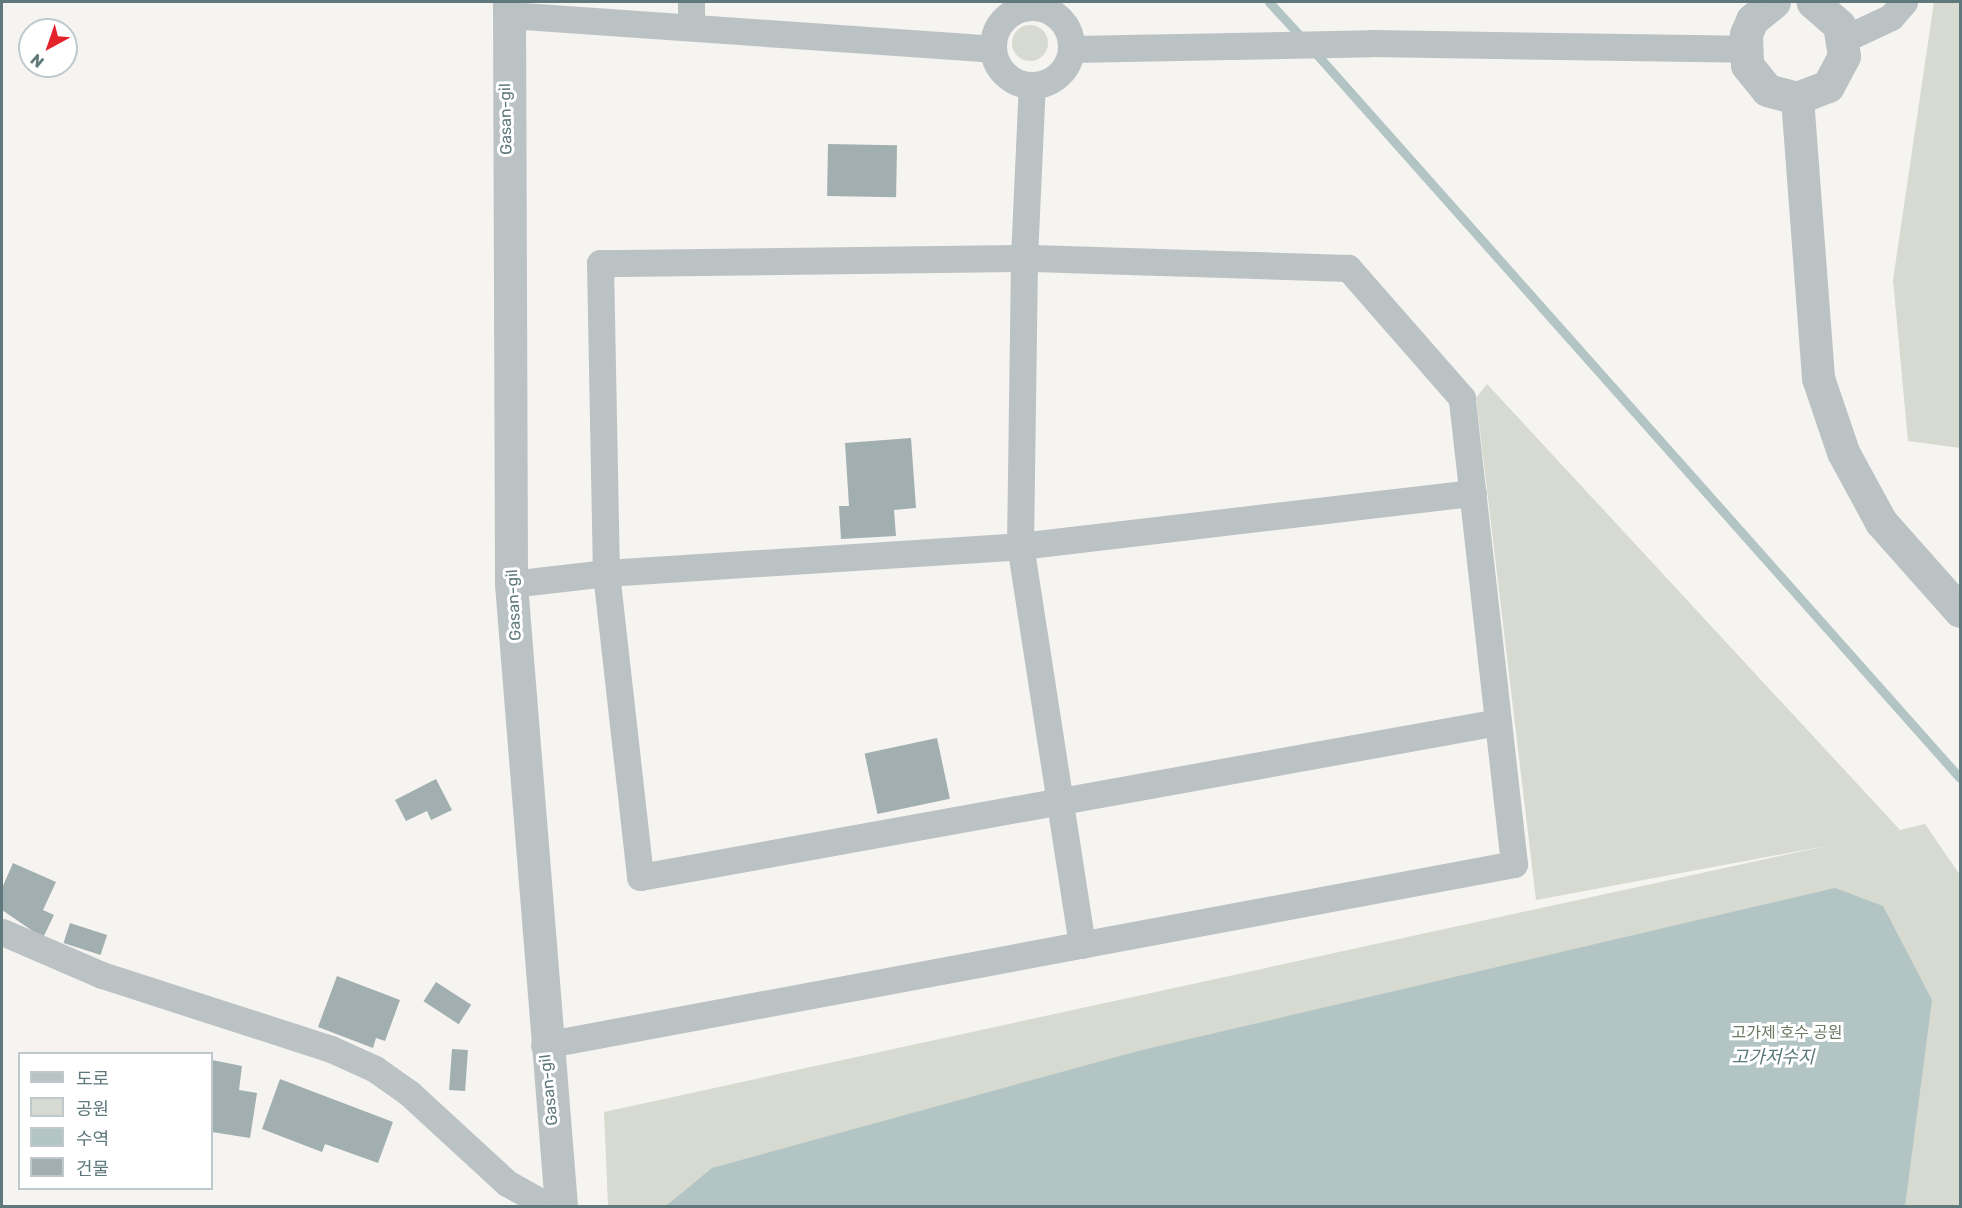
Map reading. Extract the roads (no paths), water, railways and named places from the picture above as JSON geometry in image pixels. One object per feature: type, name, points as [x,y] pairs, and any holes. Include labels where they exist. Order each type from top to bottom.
[{"type":"street","points":[[1774,2],[1752,20],[1744,49],[1755,79],[1781,97],[1797,98],[1814,95],[1834,79],[1844,56],[1844,39],[1830,13],[1813,2]]},
{"type":"street","points":[[1844,39],[1891,17],[1904,2]]},
{"type":"street","points":[[1032,4],[1065,24],[1072,49],[1062,72],[1032,85],[1004,73],[993,49],[994,36],[1008,14],[1032,4]]},
{"type":"street","points":[[509,8],[691,14],[993,49]]},
{"type":"street","name":"Gasan-gil","points":[[509,8],[511,584],[544,1045],[561,1206]]},
{"type":"street","points":[[1072,49],[1207,44],[1371,43],[1744,49]]},
{"type":"street","points":[[1032,85],[1024,258],[1020,546],[1082,945]]},
{"type":"street","points":[[1797,98],[1818,378],[1843,452],[1881,522],[1960,611]]},
{"type":"street","points":[[544,1045],[1514,864],[1462,398],[1348,268],[1024,258],[600,263],[606,573],[640,878],[1498,722]]},
{"type":"street","points":[[511,584],[606,573],[1020,546],[1473,493]]},
{"type":"street","points":[[2,932],[102,975],[331,1049],[375,1069],[409,1092],[507,1183],[548,1206]]},
{"type":"water","name":"고가저수지","points":[[1835,888],[1883,906],[1932,1000],[1905,1206],[666,1206],[712,1168],[1138,1051]]},
{"type":"waterway","points":[[1269,2],[1303,39]]},
{"type":"waterway","points":[[1312,49],[1960,778]]},
{"type":"park label","name":"고가제 호수 공원","points":[[1787,1033]]}]
